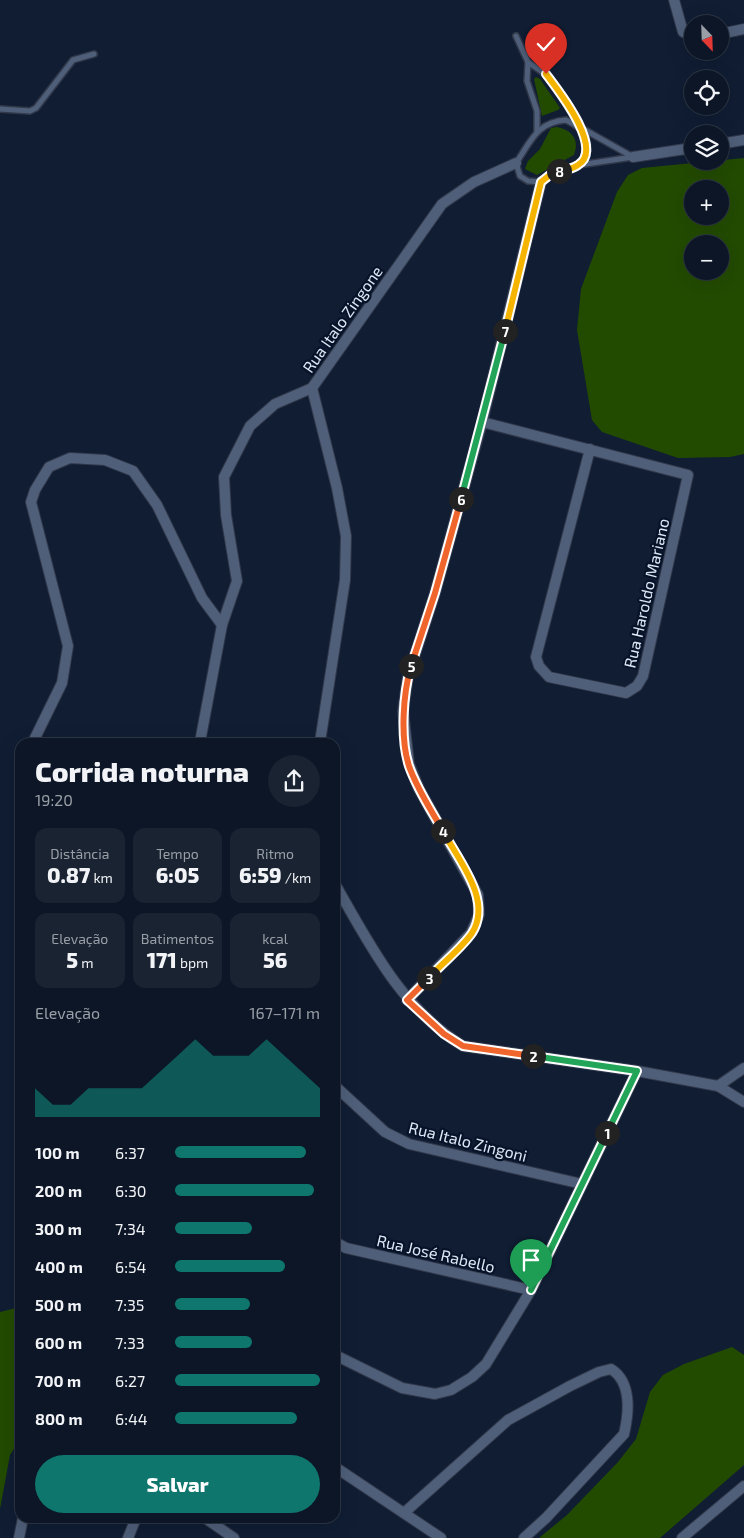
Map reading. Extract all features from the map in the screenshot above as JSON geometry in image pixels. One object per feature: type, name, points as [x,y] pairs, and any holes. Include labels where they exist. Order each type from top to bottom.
[{"type":"street","points":[[674,0],[684,32]]},
{"type":"street","points":[[729,32],[744,29]]},
{"type":"street","points":[[729,142],[744,140]]},
{"type":"street","points":[[633,157],[684,149]]},
{"type":"street","name":"Rua Italo Zingone","points":[[222,625],[237,581],[226,515],[224,477],[250,426],[275,404],[312,388],[442,204],[474,182],[516,163]]},
{"type":"street","points":[[407,1000],[472,933],[480,915],[478,895],[419,789],[408,764],[402,711],[408,676],[435,593],[482,422],[541,182]]},
{"type":"street","points":[[312,388],[337,488],[346,536],[345,580],[321,738]]},
{"type":"street","points":[[482,422],[590,449]]},
{"type":"street","name":"Rua Haroldo Mariano","points":[[590,449],[688,475],[643,676],[637,686],[626,693],[549,677],[539,666],[536,658],[590,449]]},
{"type":"street","points":[[35,738],[62,683],[68,646],[31,502],[35,490],[49,467],[70,458],[106,460],[133,470],[157,505],[202,598],[222,625],[201,738]]},
{"type":"street","points":[[340,893],[380,963],[407,1000],[444,1034],[463,1046],[637,1071],[718,1086],[744,1102]]},
{"type":"street","points":[[718,1086],[744,1068]]},
{"type":"street","points":[[340,1357],[402,1388],[435,1394],[451,1390],[472,1377],[486,1364],[531,1290],[637,1071]]},
{"type":"street","name":"Rua Italo Zingoni","points":[[340,1091],[385,1132],[409,1144],[582,1184]]},
{"type":"street","name":"Rua José Rabello","points":[[340,1245],[346,1248],[531,1290]]},
{"type":"street","points":[[404,1512],[508,1420],[598,1372],[611,1369],[620,1374],[626,1387],[628,1420],[624,1434],[546,1518],[524,1538]]},
{"type":"street","points":[[340,1470],[441,1538]]},
{"type":"street","points":[[682,1538],[744,1486]]},
{"type":"street","points":[[19,1538],[22,1523]]},
{"type":"street","points":[[128,1538],[134,1523]]},
{"type":"street","points":[[212,1523],[234,1538]]},
{"type":"lane","points":[[516,36],[528,62],[527,81],[537,111],[537,131]]},
{"type":"lane","points":[[0,109],[30,111],[36,108],[73,60],[94,54]]},
{"type":"lane","points":[[528,62],[546,74],[564,97],[586,139],[588,148],[585,158],[579,165]]},
{"type":"lane","points":[[559,120],[566,120],[578,126],[633,157],[579,165],[551,174],[541,182],[528,181],[520,176],[516,163],[537,131],[545,124],[559,120]]},
{"type":"green space","points":[[536,77],[540,79],[560,108],[558,110],[542,116],[534,79]]},
{"type":"green space","points":[[557,127],[571,133],[573,136],[576,145],[574,155],[537,175],[525,169],[528,161],[540,149],[551,128]]},
{"type":"green space","points":[[744,158],[744,454],[730,457],[678,458],[602,432],[592,420],[577,330],[581,289],[617,192],[628,175],[642,168],[684,164],[684,170],[729,170],[729,159]]},
{"type":"green space","points":[[15,1308],[15,1447],[10,1455],[0,1509],[0,1312]]},
{"type":"green space","points":[[732,1347],[744,1355],[744,1465],[660,1538],[539,1538],[567,1515],[618,1462],[636,1439],[650,1392],[663,1375],[684,1364]]},
{"type":"route","points":[[531,1290],[637,1071],[463,1046],[444,1034],[407,1000],[472,933],[480,915],[478,895],[419,789],[408,764],[402,711],[408,676],[435,593],[482,422],[541,182],[551,174],[579,165],[585,158],[588,148],[586,139],[564,97],[546,74]]}]
